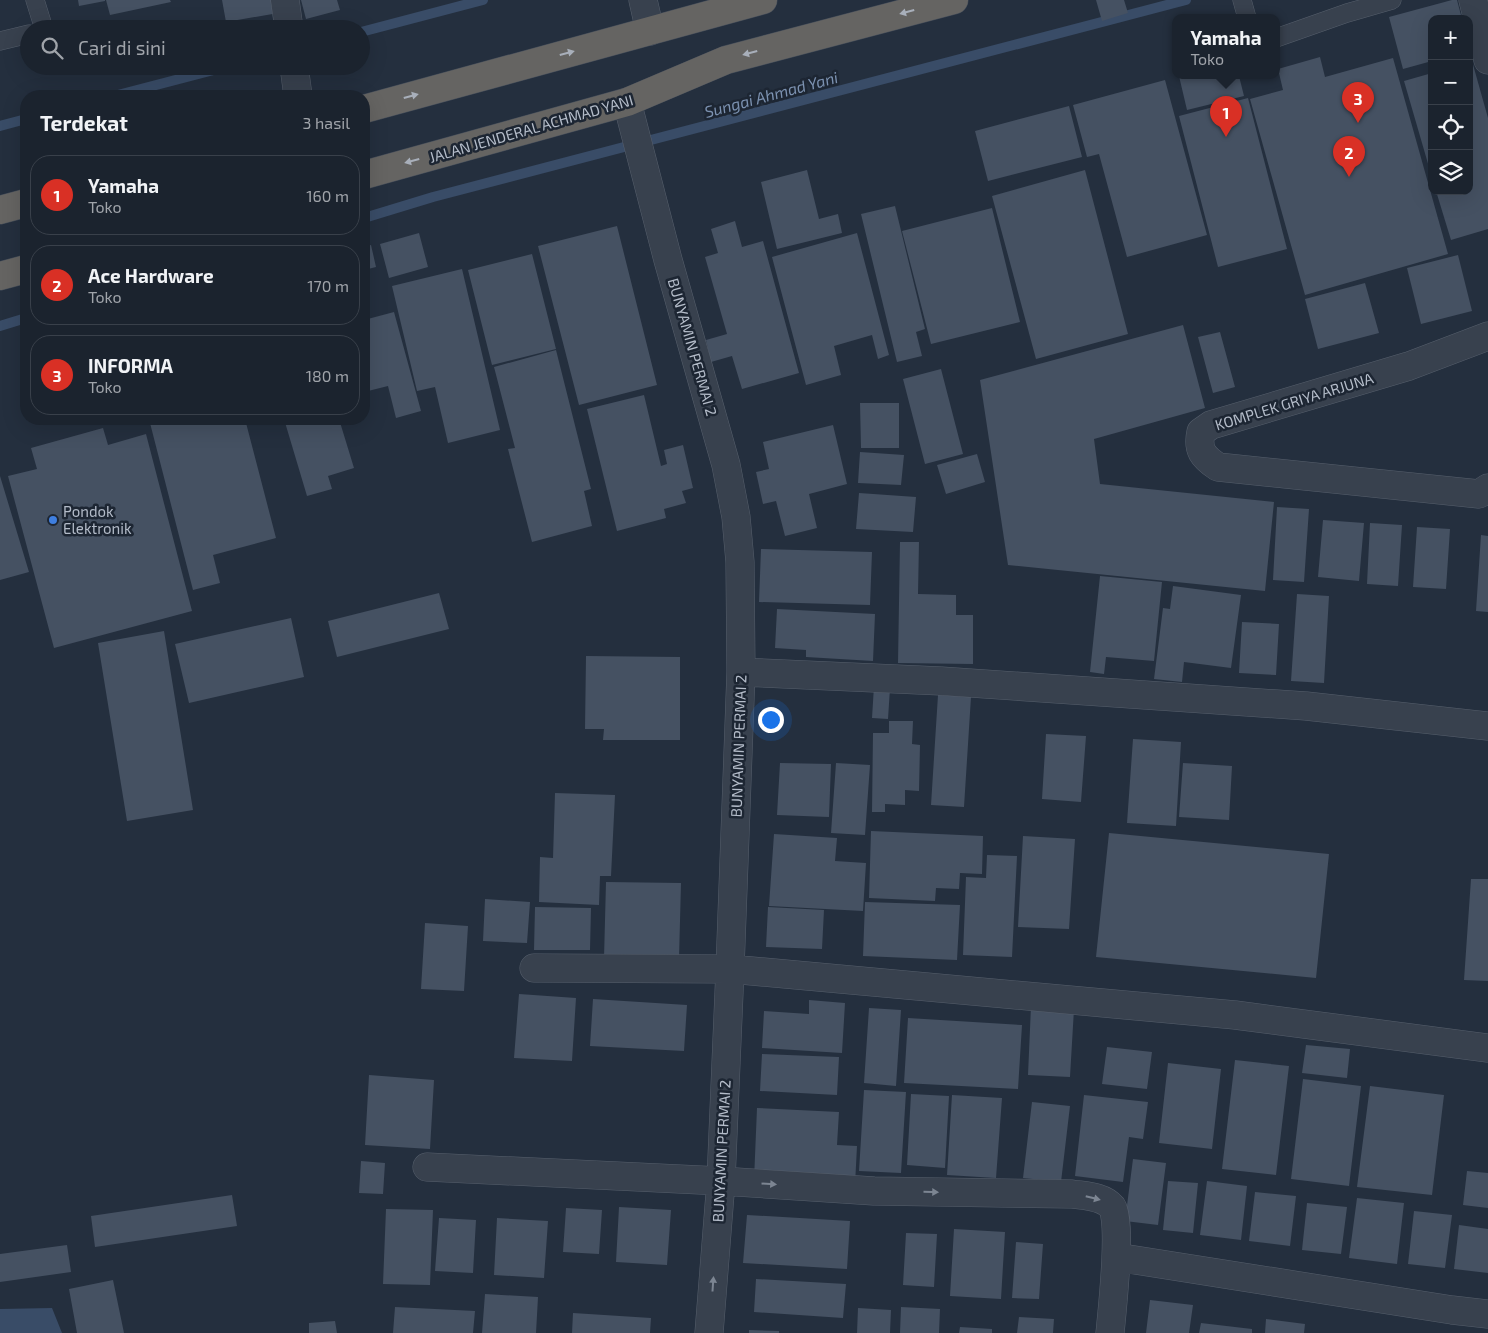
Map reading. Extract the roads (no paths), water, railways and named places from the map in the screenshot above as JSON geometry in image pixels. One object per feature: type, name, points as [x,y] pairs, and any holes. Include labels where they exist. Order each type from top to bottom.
[{"type":"highway","points":[[370,107],[763,0]]},
{"type":"highway","name":"JALAN JENDERAL ACHMAD YANI","points":[[370,173],[626,102],[726,60],[954,0]]},
{"type":"highway","points":[[0,210],[20,205]]},
{"type":"highway","points":[[0,276],[20,271]]},
{"type":"street","points":[[642,0],[650,31]]},
{"type":"street","points":[[1473,0],[1488,60]]},
{"type":"street","points":[[285,1],[288,20]]},
{"type":"street","points":[[295,75],[297,90]]},
{"type":"street","name":"BUNYAMIN PERMAI 2","points":[[626,102],[728,474],[736,517],[740,562],[741,672],[730,970],[720,1181],[709,1333]]},
{"type":"street","name":"KOMPLEK GRIYA ARJUNA","points":[[1488,336],[1409,366],[1211,425],[1201,432],[1199,442],[1202,453],[1218,467],[1479,494],[1488,488]]},
{"type":"street","points":[[741,672],[941,681],[1296,705],[1488,726]]},
{"type":"street","points":[[534,968],[730,970],[1234,1015],[1488,1048]]},
{"type":"street","points":[[427,1167],[720,1181],[874,1191],[1072,1194],[1096,1197],[1112,1208],[1116,1223],[1116,1257],[1110,1333]]},
{"type":"street","points":[[1116,1257],[1488,1314]]},
{"type":"lane","points":[[35,0],[41,20]]},
{"type":"lane","points":[[1280,37],[1347,13],[1392,0]]},
{"type":"lane","points":[[0,41],[20,36]]},
{"type":"water","points":[[52,1308],[62,1333],[0,1333],[0,1309]]},
{"type":"waterway","name":"Sungai Ahmad Yani","points":[[370,30],[483,0]]},
{"type":"waterway","name":"Sungai Ahmad Yani","points":[[370,216],[433,197],[1186,0]]},
{"type":"waterway","name":"Sungai Ahmad Yani","points":[[137,90],[194,75]]},
{"type":"waterway","name":"Sungai Ahmad Yani","points":[[0,126],[20,121]]},
{"type":"waterway","name":"Sungai Ahmad Yani","points":[[0,326],[20,320]]},
{"type":"place","name":"INFORMA","points":[[1358,123]]},
{"type":"place","name":"Yamaha","points":[[1226,137]]},
{"type":"place","name":"Ace Hardware","points":[[1349,177]]},
{"type":"place","name":"Pondok Elektronik","points":[[53,520]]}]
